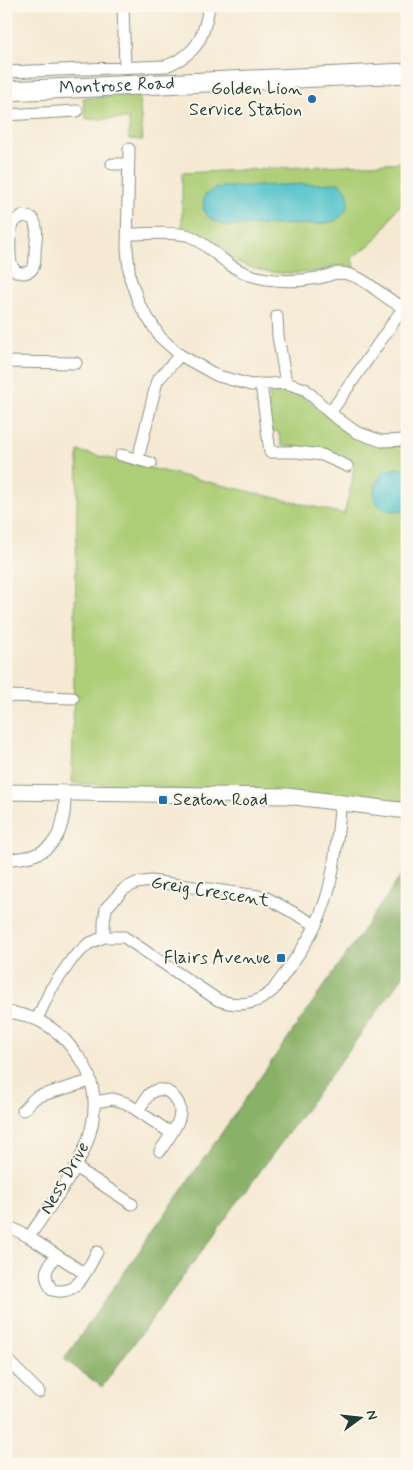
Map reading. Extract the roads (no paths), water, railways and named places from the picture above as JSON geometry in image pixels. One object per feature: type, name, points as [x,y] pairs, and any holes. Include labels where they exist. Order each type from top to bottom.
[{"type":"main road","name":"Montrose Road","points":[[6,91],[407,73]]},
{"type":"street","points":[[123,6],[125,67]]},
{"type":"street","points":[[6,72],[166,66],[183,59],[197,44],[206,25],[209,6]]},
{"type":"street","name":"Montrose Road","points":[[6,116],[77,111]]},
{"type":"street","points":[[128,149],[130,278],[139,304],[160,336],[180,355],[218,376],[251,385],[286,383],[306,389],[330,413],[356,432],[381,441],[407,440]]},
{"type":"street","points":[[112,164],[128,164]]},
{"type":"street","points":[[22,216],[32,218],[36,228],[35,264],[32,270],[26,273],[18,272],[14,269],[8,243],[13,224],[17,218],[22,216]]},
{"type":"street","points":[[128,234],[181,234],[191,236],[240,271],[276,281],[298,282],[339,273],[369,285],[395,305],[405,308],[330,413]]},
{"type":"street","points":[[277,316],[278,336],[286,383]]},
{"type":"street","points":[[138,460],[157,381],[180,355]]},
{"type":"street","points":[[6,362],[76,363]]},
{"type":"street","points":[[261,384],[270,452],[297,452],[322,455],[347,466]]},
{"type":"street","points":[[120,455],[151,462]]},
{"type":"street","points":[[6,696],[74,698]]},
{"type":"street","points":[[6,792],[287,796],[407,811]]},
{"type":"street","points":[[6,859],[32,856],[44,850],[54,841],[62,830],[65,812],[65,792]]},
{"type":"street","points":[[37,1019],[51,989],[72,958],[88,944],[104,937],[124,937],[218,1000],[240,1005],[258,1001],[266,996],[273,990],[316,925],[326,902],[333,872],[340,802]]},
{"type":"street","name":"Greig Crescent","points":[[104,937],[106,908],[124,889],[136,883],[151,881],[265,897],[316,925]]},
{"type":"street","name":"Ness Drive","points":[[6,1012],[37,1019],[63,1036],[84,1065],[90,1081],[94,1102],[93,1128],[86,1149],[30,1237]]},
{"type":"street","points":[[23,1110],[36,1097],[90,1081]]},
{"type":"street","points":[[138,1112],[150,1094],[156,1090],[170,1092],[178,1101],[181,1111],[179,1121],[160,1151]]},
{"type":"street","points":[[94,1102],[113,1099],[126,1103],[171,1133]]},
{"type":"street","points":[[75,1167],[132,1204]]},
{"type":"street","points":[[6,1225],[30,1237],[84,1273]]},
{"type":"street","points":[[56,1255],[46,1269],[46,1280],[52,1290],[60,1292],[68,1291],[77,1286],[98,1252]]},
{"type":"street","points":[[6,1364],[9,1362],[39,1392]]},
{"type":"water","points":[[339,183],[347,191],[347,207],[341,216],[328,223],[227,226],[207,216],[204,207],[205,195],[214,189],[222,187]]},
{"type":"water","points":[[407,468],[407,512],[382,508],[375,500],[374,490],[384,471]]},
{"type":"place","name":"Golden Lion Service Station","points":[[312,99]]},
{"type":"place","name":"Seaton Road","points":[[163,800]]},
{"type":"place","name":"Flairs Avenue","points":[[281,958]]}]
